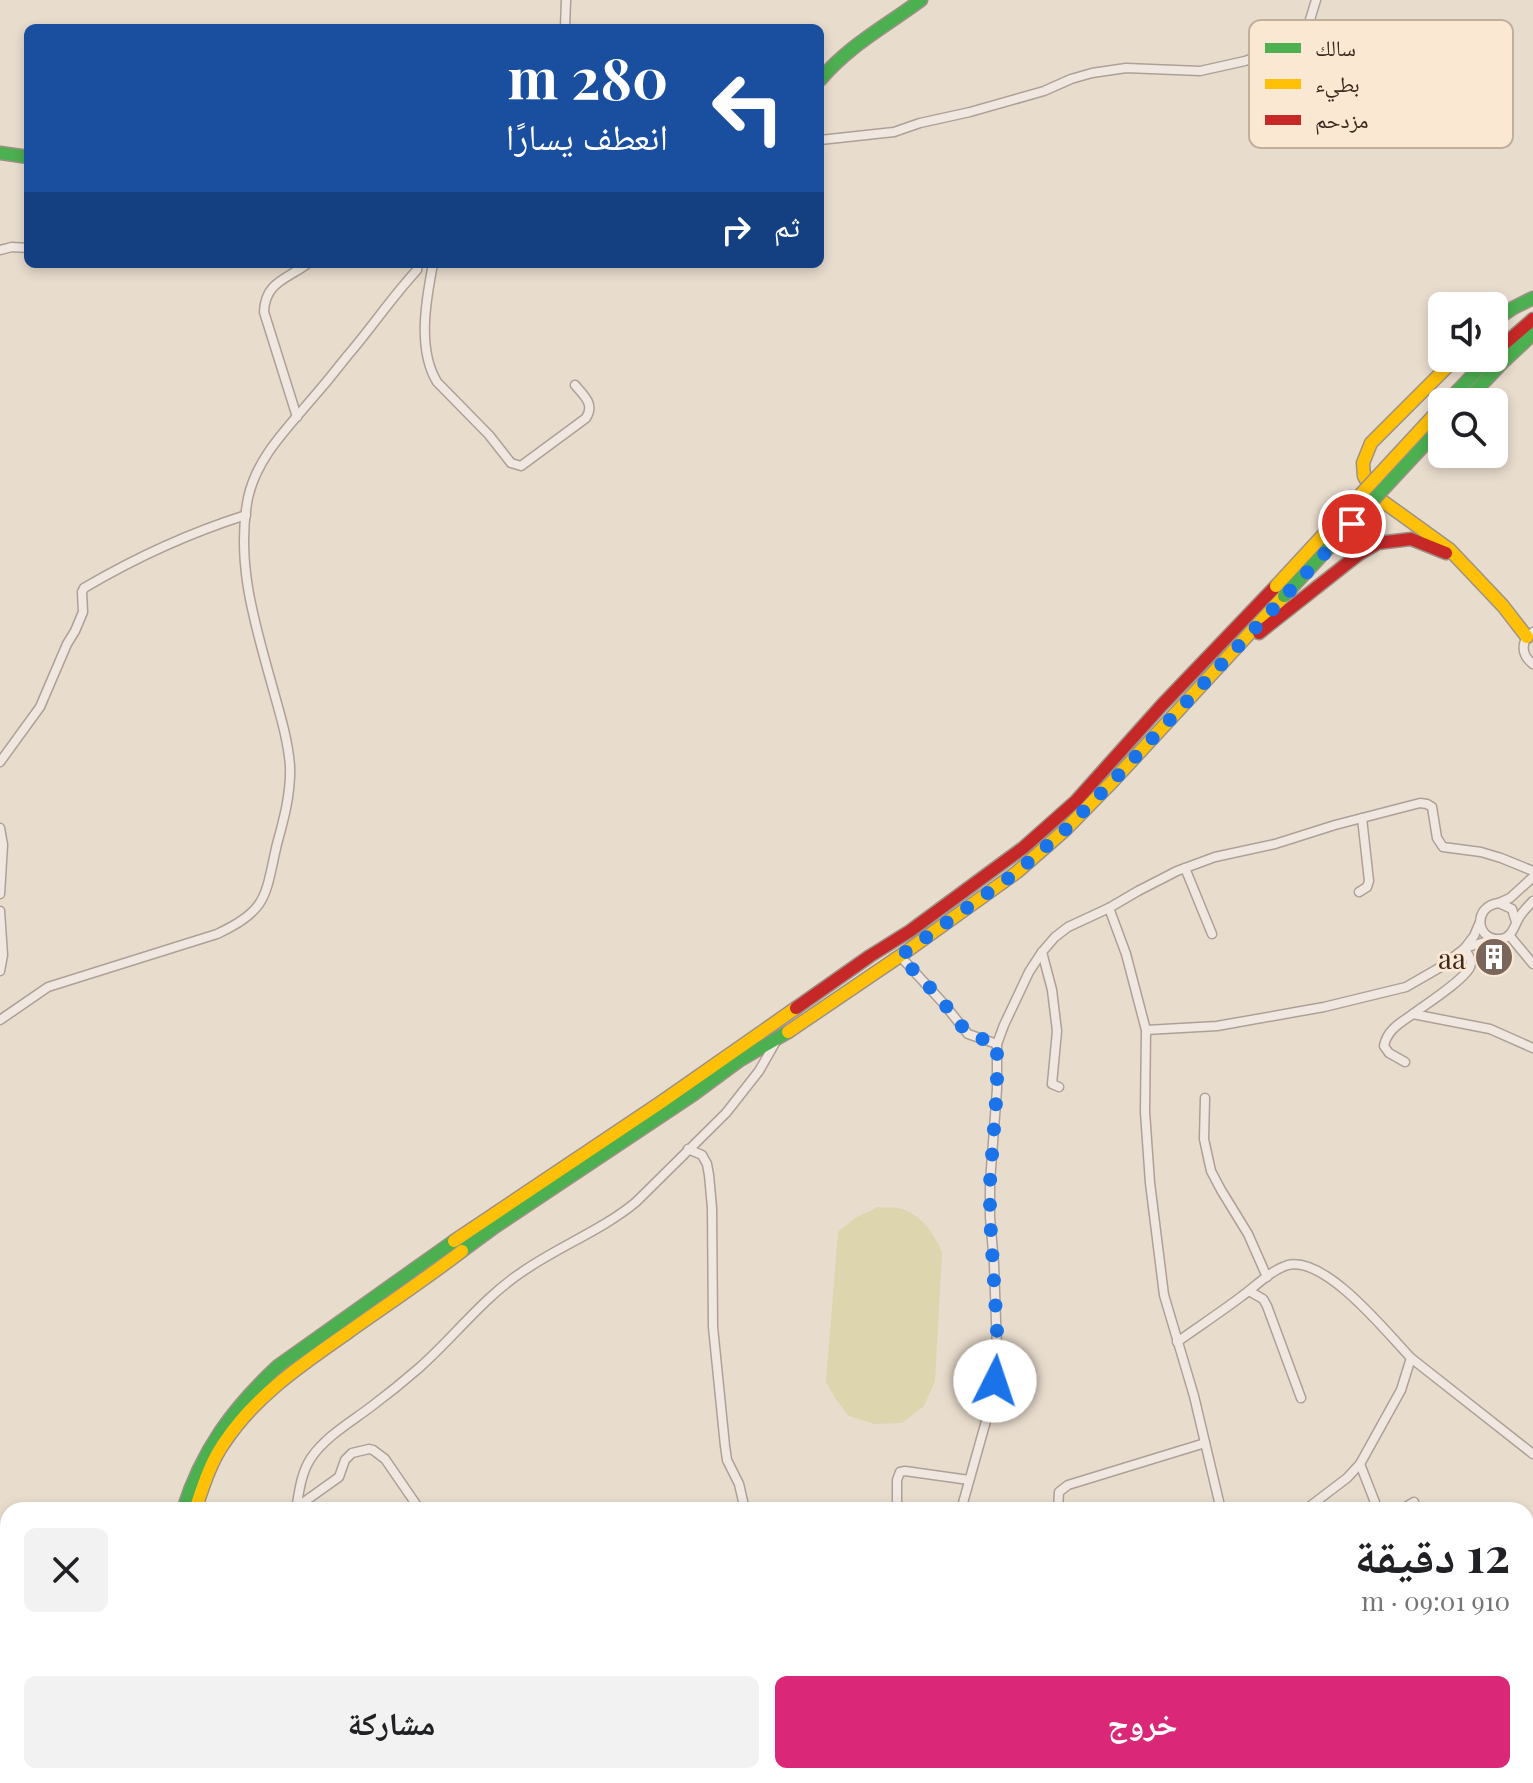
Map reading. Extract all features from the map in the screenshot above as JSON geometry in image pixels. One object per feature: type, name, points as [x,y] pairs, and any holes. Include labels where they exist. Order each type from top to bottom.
[{"type":"main road","points":[[824,75],[849,51],[921,0]]},
{"type":"main road","points":[[0,153],[24,156]]},
{"type":"main road","points":[[1508,311],[1533,298]]},
{"type":"main road","points":[[1508,341],[1533,319]]},
{"type":"main road","points":[[1478,388],[1533,334]]},
{"type":"main road","points":[[1442,372],[1371,443],[1364,456],[1364,480],[1374,495],[1459,559],[1530,634]]},
{"type":"main road","points":[[1460,388],[1476,372]]},
{"type":"main road","points":[[186,1502],[196,1471],[219,1430],[243,1399],[278,1366],[451,1242],[910,931],[1023,848],[1076,801],[1162,705],[1280,591],[1428,429]]},
{"type":"main road","points":[[1222,663],[1359,554],[1378,543],[1411,539],[1459,559]]},
{"type":"main road","points":[[198,1502],[205,1479],[231,1432],[264,1395],[291,1373],[496,1226],[740,1060],[776,1040],[900,956],[1037,855],[1113,781],[1222,663],[1280,591]]},
{"type":"street","points":[[565,24],[566,0]]},
{"type":"street","points":[[1310,20],[1316,0]]},
{"type":"street","points":[[824,140],[894,132],[1044,91],[1092,73],[1136,68],[1200,71],[1249,60]]},
{"type":"street","points":[[0,250],[24,248]]},
{"type":"street","points":[[297,417],[264,312],[264,303],[275,285],[301,268]]},
{"type":"street","points":[[0,1020],[48,987],[217,934],[240,923],[260,905],[285,817],[290,766],[281,717],[246,581],[243,545],[252,485],[274,443],[417,268]]},
{"type":"street","points":[[433,268],[426,324],[427,361],[431,373],[511,463],[521,466],[586,418],[590,413],[588,401],[575,385]]},
{"type":"street","points":[[0,762],[40,707],[83,612],[84,588],[142,555],[246,515]]},
{"type":"street","points":[[1530,634],[1524,643],[1524,655],[1533,664]]},
{"type":"street","points":[[963,1502],[995,1381],[997,1349],[990,1182],[997,1044],[1022,986],[1042,952],[1055,937],[1068,927],[1185,868],[1215,857],[1275,844],[1412,804],[1427,804],[1434,811],[1437,838],[1443,847],[1501,858],[1533,874],[1510,898],[1483,910],[1474,936],[1464,949],[1421,980],[1398,989],[1324,1007],[1217,1026],[1146,1030]]},
{"type":"street","points":[[1359,892],[1367,887],[1369,881],[1362,818]]},
{"type":"street","points":[[0,828],[3,845],[0,894]]},
{"type":"street","points":[[1185,868],[1212,934]]},
{"type":"street","points":[[1464,949],[1509,935],[1533,901]]},
{"type":"street","points":[[1499,903],[1512,909],[1516,922]]},
{"type":"street","points":[[1109,908],[1126,954],[1146,1030],[1145,1112],[1151,1201],[1164,1295],[1194,1396],[1219,1502]]},
{"type":"street","points":[[0,911],[3,955],[0,971]]},
{"type":"street","points":[[1480,922],[1485,933],[1495,939]]},
{"type":"street","points":[[1509,935],[1533,964]]},
{"type":"street","points":[[1405,1062],[1389,1053],[1384,1046],[1388,1033],[1432,1001],[1467,970],[1470,960],[1464,949]]},
{"type":"street","points":[[1042,952],[1052,990],[1057,1031],[1052,1084],[1059,1087]]},
{"type":"street","points":[[900,956],[968,1034],[997,1044]]},
{"type":"street","points":[[1413,1014],[1490,1029],[1533,1048]]},
{"type":"street","points":[[298,1502],[305,1468],[335,1432],[421,1366],[521,1272],[622,1214],[726,1113],[759,1071],[776,1040]]},
{"type":"street","points":[[1205,1098],[1204,1139],[1211,1171],[1248,1234],[1267,1277]]},
{"type":"street","points":[[688,1149],[702,1155],[709,1175],[713,1327],[725,1446],[727,1460],[739,1484],[743,1502]]},
{"type":"street","points":[[1177,1342],[1284,1266],[1299,1264],[1335,1281],[1411,1358],[1533,1454]]},
{"type":"street","points":[[1249,1291],[1263,1299],[1267,1306],[1301,1398]]},
{"type":"street","points":[[1316,1502],[1360,1464],[1401,1390],[1411,1358]]},
{"type":"street","points":[[1058,1502],[1059,1492],[1068,1485],[1205,1443]]},
{"type":"street","points":[[305,1502],[339,1477],[345,1460],[352,1453],[369,1449],[385,1459],[415,1502]]},
{"type":"street","points":[[1360,1464],[1375,1502]]},
{"type":"street","points":[[897,1502],[900,1472],[969,1480]]},
{"type":"shaded area","points":[[878,1207],[898,1208],[913,1214],[930,1231],[942,1252],[935,1381],[924,1406],[902,1423],[875,1424],[849,1416],[826,1382],[838,1232],[855,1218]]},
{"type":"traffic: fast","points":[[824,76],[855,47],[921,0]]},
{"type":"traffic: fast","points":[[0,153],[24,156]]},
{"type":"traffic: fast","points":[[1508,311],[1533,298]]},
{"type":"traffic: fast","points":[[1478,388],[1533,334]]},
{"type":"traffic: fast","points":[[1460,388],[1476,372]]},
{"type":"traffic: fast","points":[[1284,596],[1428,441]]},
{"type":"traffic: fast","points":[[462,1251],[740,1060],[788,1032]]},
{"type":"traffic: fast","points":[[186,1502],[209,1449],[261,1382],[278,1366],[454,1241]]},
{"type":"traffic: slow","points":[[1442,372],[1371,443],[1363,463],[1364,476],[1374,495],[1449,549],[1503,606],[1527,637]]},
{"type":"traffic: slow","points":[[1276,586],[1428,422]]},
{"type":"traffic: slow","points":[[788,1032],[1017,872],[1065,830],[1284,596]]},
{"type":"traffic: slow","points":[[454,1241],[796,1008]]},
{"type":"traffic: slow","points":[[198,1502],[219,1451],[236,1426],[264,1396],[313,1357],[462,1251]]},
{"type":"traffic: jam","points":[[1508,341],[1533,319]]},
{"type":"traffic: jam","points":[[1259,633],[1359,554],[1378,543],[1411,539],[1446,553]]},
{"type":"traffic: jam","points":[[796,1008],[910,931],[1023,848],[1076,801],[1162,705],[1276,586]]},
{"type":"place","name":"aa","points":[[1494,957]]},
{"type":"route","points":[[995,1381],[997,1330],[990,1182],[997,1044],[968,1034],[900,956],[1017,872],[1065,830],[1352,524]]}]
